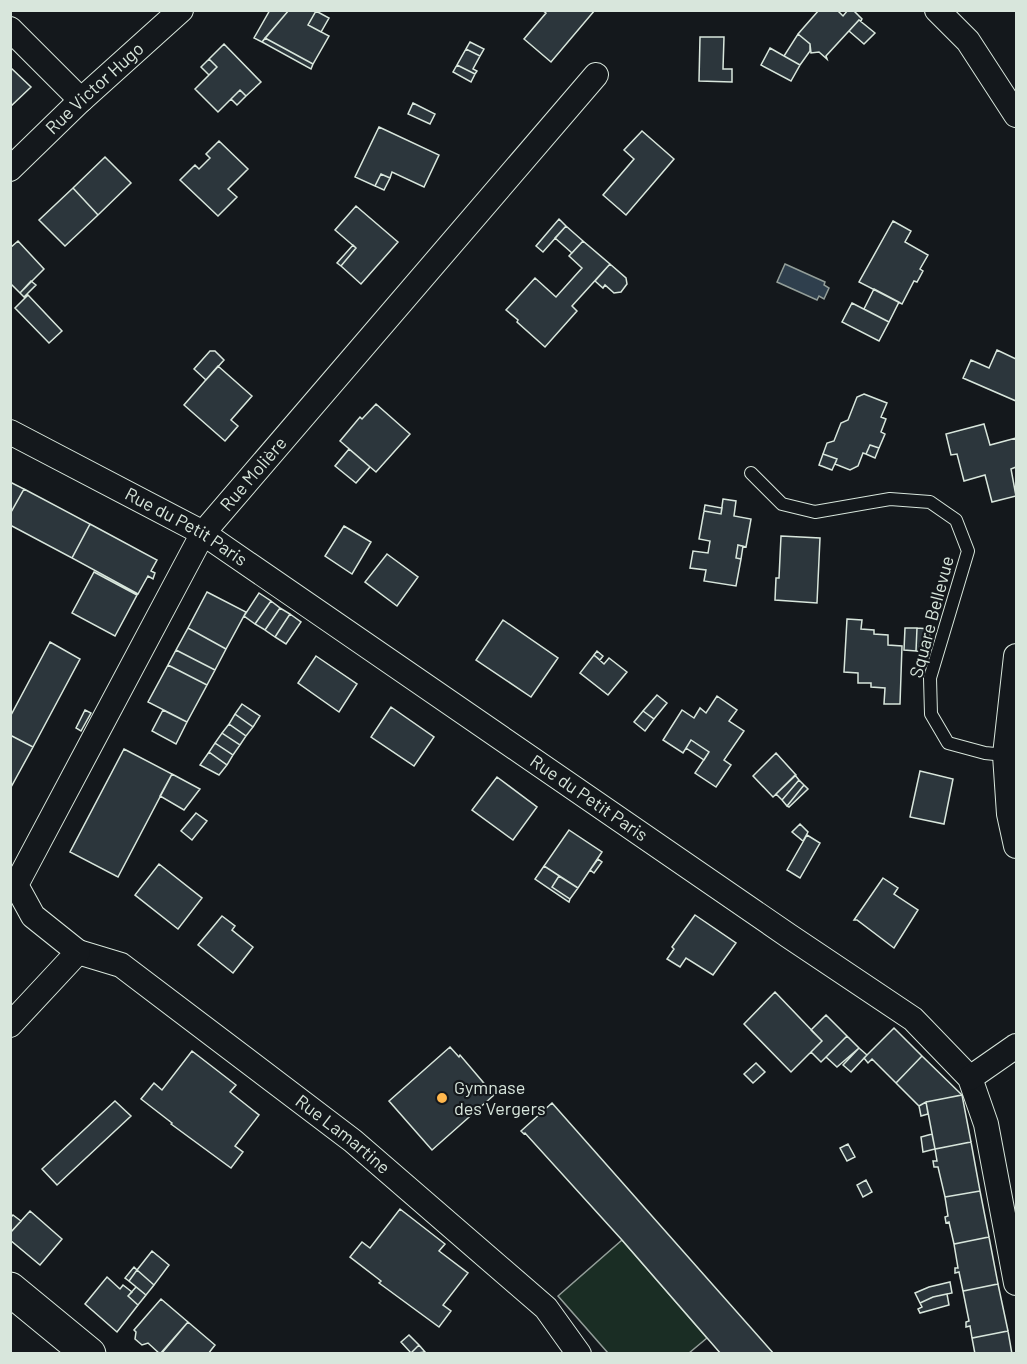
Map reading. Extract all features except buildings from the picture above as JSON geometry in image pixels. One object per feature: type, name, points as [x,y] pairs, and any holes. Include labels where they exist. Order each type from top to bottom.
[{"type":"main road","points":[[10,1289],[89,1353]]},
{"type":"street","name":"Rue Victor Hugo","points":[[10,169],[81,100],[181,10]]},
{"type":"street","points":[[937,10],[968,41],[1017,115]]},
{"type":"street","points":[[10,29],[81,100]]},
{"type":"street","name":"Rue Molière","points":[[78,952],[33,916],[16,885],[203,533],[596,75]]},
{"type":"street","name":"Rue du Petit Paris","points":[[10,432],[203,533],[913,1019],[946,1051],[969,1078],[986,1124],[1017,1283]]},
{"type":"street","points":[[1017,656],[1005,755],[1009,814],[1017,846]]},
{"type":"street","points":[[10,1025],[78,952]]},
{"type":"street","name":"Rue Lamartine","points":[[78,952],[121,965],[353,1141],[546,1308],[579,1353]]},
{"type":"street","points":[[969,1078],[1017,1046]]},
{"type":"lane","name":"Square Bellevue","points":[[751,473],[782,504],[815,512],[890,499],[930,502],[956,520],[968,551],[930,678],[931,714],[948,743],[985,753],[1005,755]]},
{"type":"green space","points":[[622,1240],[707,1338],[689,1353],[608,1353],[558,1296]]},
{"type":"water","points":[[785,264],[825,282],[824,285],[829,288],[824,299],[819,296],[817,300],[777,282]]},
{"type":"place","name":"Gymnase des Vergers","points":[[442,1098]]}]
